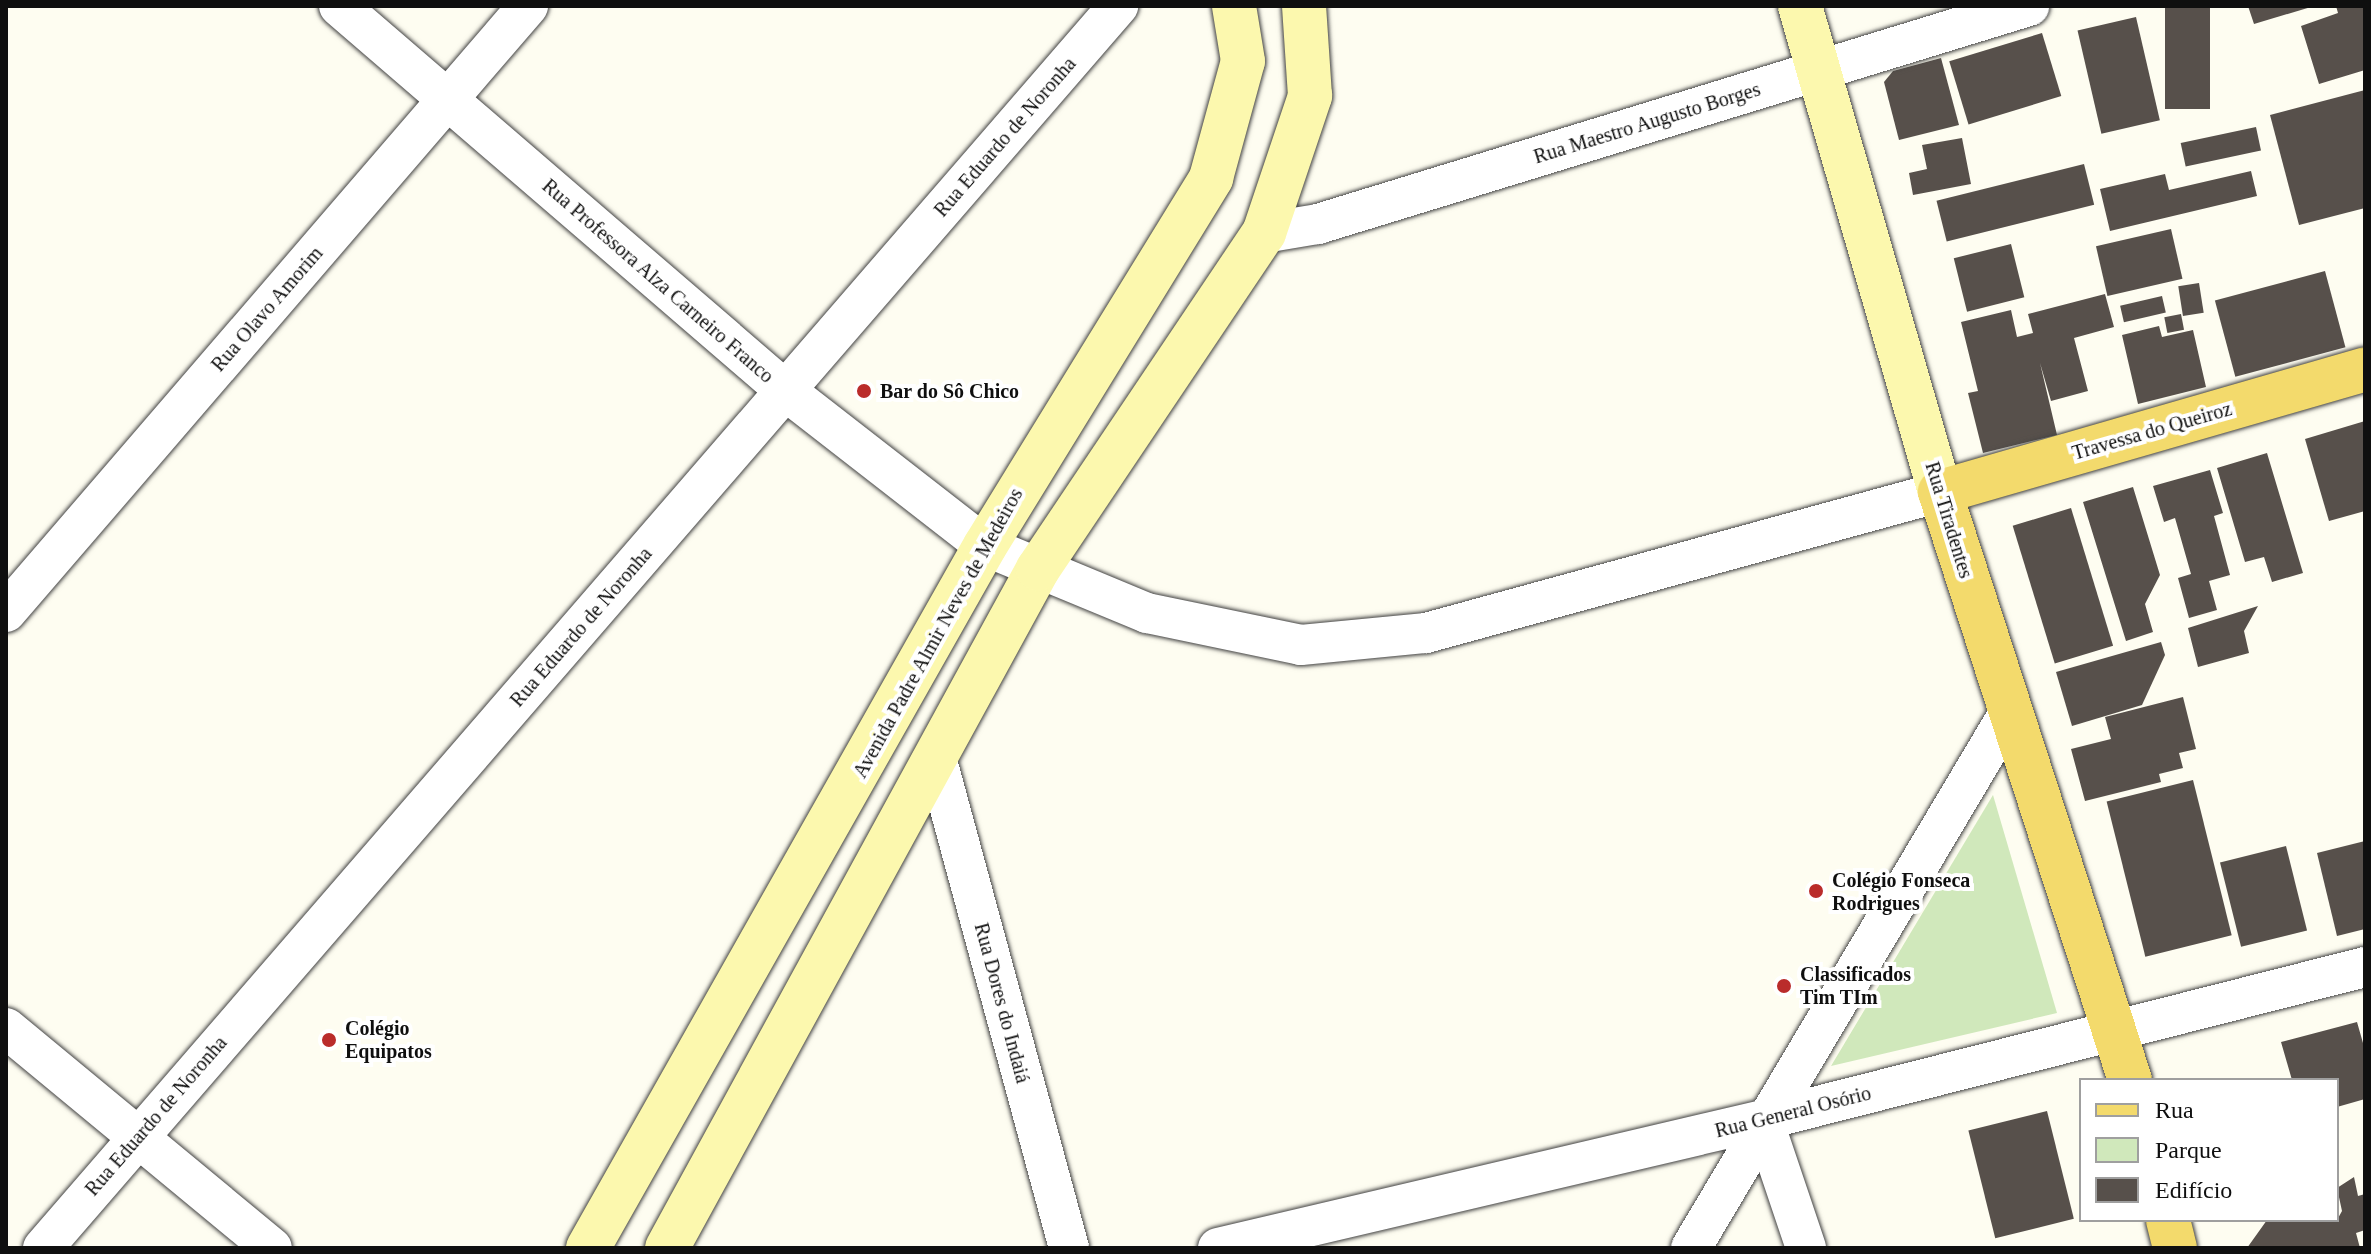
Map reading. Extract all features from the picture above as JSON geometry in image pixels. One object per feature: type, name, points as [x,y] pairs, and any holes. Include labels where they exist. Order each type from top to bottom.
[{"type":"main road","name":"Travessa do Queiroz","points":[[1940,492],[2365,369]]},
{"type":"main road","name":"Rua Tiradentes","points":[[1940,492],[2008,715],[2116,1029],[2129,1078]]},
{"type":"main road","points":[[2168,1222],[2175,1248]]},
{"type":"street","name":"Rua Professora Alza Carneiro Franco","points":[[339,6],[786,391],[985,546],[1147,613],[1301,645],[1426,633],[1940,492]]},
{"type":"street","name":"Rua Olavo Amorim","points":[[6,612],[528,6]]},
{"type":"street","name":"Rua Eduardo de Noronha","points":[[43,1248],[1118,6]]},
{"type":"street","name":"Avenida Padre Almir Neves de Medeiros","points":[[588,1248],[985,546],[1211,178],[1243,61],[1234,6]]},
{"type":"street","points":[[667,1248],[1038,569],[1264,233],[1310,96],[1304,6]]},
{"type":"street","name":"Rua Tiradentes","points":[[1800,6],[1940,492]]},
{"type":"street","name":"Rua Maestro Augusto Borges","points":[[1264,233],[1318,224],[2029,6]]},
{"type":"street","points":[[1691,1248],[1763,1120],[2008,715]]},
{"type":"street","name":"Rua Dores do Indaiá","points":[[936,757],[1069,1248]]},
{"type":"street","name":"Rua General Osório","points":[[1218,1248],[1763,1120],[2365,967]]},
{"type":"street","points":[[6,1028],[136,1139],[272,1248]]},
{"type":"street","points":[[1763,1120],[1806,1248]]},
{"type":"green space","points":[[1993,795],[2057,1013],[1831,1066]]},
{"type":"building","points":[[2165,6],[2210,6],[2210,109],[2165,109]]},
{"type":"building","points":[[2248,6],[2311,6],[2311,7],[2254,24]]},
{"type":"building","points":[[2336,6],[2365,6],[2365,70],[2319,84],[2301,26],[2338,13]]},
{"type":"building","points":[[2136,17],[2160,120],[2101,134],[2078,30]]},
{"type":"building","points":[[2042,33],[2061,96],[1969,124],[1949,61]]},
{"type":"building","points":[[1941,58],[1959,125],[1899,140],[1884,82],[1893,71]]},
{"type":"building","points":[[2365,90],[2365,208],[2299,225],[2270,115]]},
{"type":"building","points":[[2256,127],[2261,150],[2186,166],[2181,143]]},
{"type":"building","points":[[1962,138],[1971,184],[1913,195],[1909,173],[1927,169],[1922,145]]},
{"type":"building","points":[[2084,164],[2094,205],[1947,242],[1937,201]]},
{"type":"building","points":[[2251,171],[2257,196],[2110,231],[2100,189],[2165,174],[2169,190]]},
{"type":"building","points":[[2171,229],[2182,279],[2107,296],[2096,246]]},
{"type":"building","points":[[2011,244],[2024,297],[1967,312],[1954,258]]},
{"type":"building","points":[[2325,271],[2345,347],[2235,377],[2215,301]]},
{"type":"building","points":[[2199,283],[2204,313],[2183,316],[2178,286]]},
{"type":"building","points":[[2105,294],[2114,327],[2074,338],[2088,391],[2051,401],[2040,363],[2057,435],[1983,453],[1968,393],[1978,391],[1961,322],[2011,310],[2017,337],[2033,333],[2028,314]]},
{"type":"building","points":[[2162,296],[2166,313],[2124,322],[2120,306]]},
{"type":"building","points":[[2181,314],[2184,330],[2167,333],[2164,317]]},
{"type":"building","points":[[2159,326],[2162,337],[2193,330],[2206,387],[2138,404],[2122,335]]},
{"type":"building","points":[[2365,421],[2365,511],[2329,521],[2305,439]]},
{"type":"building","points":[[2267,453],[2303,573],[2272,582],[2264,557],[2245,562],[2217,468]]},
{"type":"building","points":[[2210,470],[2223,513],[2214,516],[2230,575],[2209,581],[2217,610],[2189,618],[2178,578],[2191,574],[2175,518],[2164,522],[2153,486]]},
{"type":"building","points":[[2133,487],[2160,575],[2145,604],[2153,632],[2126,641],[2083,502]]},
{"type":"building","points":[[2071,508],[2113,646],[2055,664],[2013,526]]},
{"type":"building","points":[[2258,606],[2244,631],[2249,653],[2198,667],[2188,628]]},
{"type":"building","points":[[2161,642],[2165,655],[2142,705],[2072,726],[2056,672]]},
{"type":"building","points":[[2183,697],[2196,749],[2179,753],[2183,768],[2159,774],[2161,782],[2085,801],[2071,749],[2111,739],[2105,717]]},
{"type":"building","points":[[2193,780],[2232,935],[2145,957],[2107,802]]},
{"type":"building","points":[[2365,841],[2365,929],[2337,936],[2317,853]]},
{"type":"building","points":[[2286,846],[2307,930],[2241,947],[2220,862]]},
{"type":"building","points":[[2357,1022],[2365,1050],[2365,1099],[2339,1106],[2339,1078],[2291,1078],[2281,1042]]},
{"type":"building","points":[[2047,1111],[2074,1219],[1995,1238],[1968,1131]]},
{"type":"building","points":[[2354,1177],[2358,1196],[2365,1194],[2365,1230],[2356,1233],[2360,1248],[2247,1248],[2266,1222],[2339,1222],[2342,1211],[2339,1187]]},
{"type":"place","name":"Bar do Sô Chico","points":[[864,391]]},
{"type":"place","name":"Colégio Fonseca Rodrigues","points":[[1816,891]]},
{"type":"place","name":"Classificados Tim TIm","points":[[1784,986]]},
{"type":"place","name":"Colégio Equipatos","points":[[329,1040]]}]
